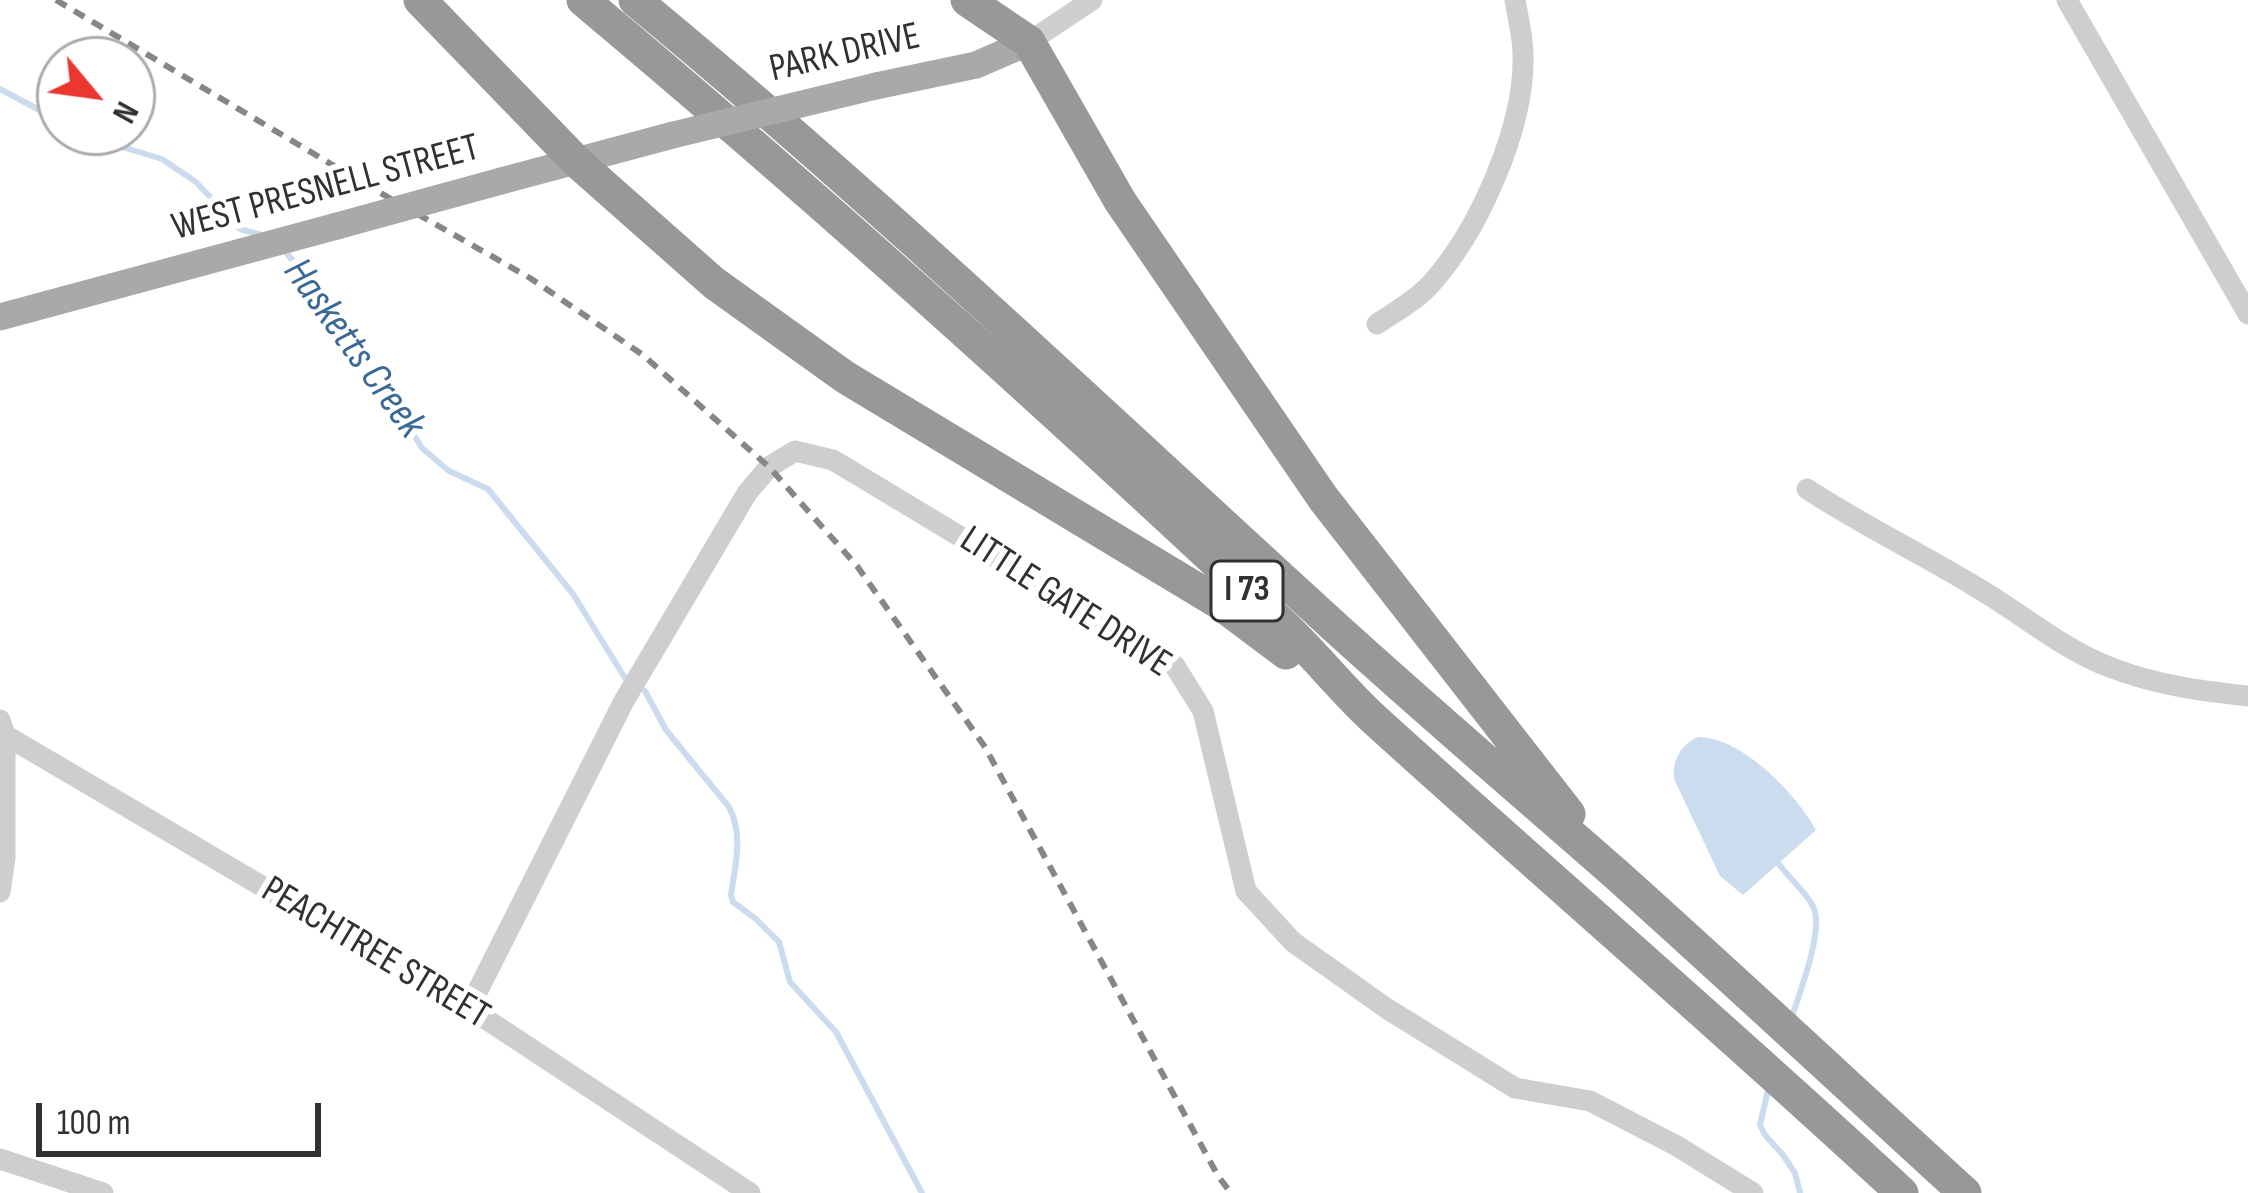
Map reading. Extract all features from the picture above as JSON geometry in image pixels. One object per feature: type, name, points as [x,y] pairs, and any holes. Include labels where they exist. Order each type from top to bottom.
[{"type":"highway","points":[[420,0],[576,161],[714,283],[845,376],[1218,602],[1370,716]]},
{"type":"highway","name":"I 73","points":[[583,0],[756,144],[1017,379],[1286,627],[1370,716],[1902,1193]]},
{"type":"highway","name":"I 73","points":[[635,0],[830,165],[1965,1193]]},
{"type":"highway","points":[[968,0],[1029,42],[1120,202],[1323,498],[1616,874]]},
{"type":"main road","name":"PARK DRIVE","points":[[673,135],[976,65],[1029,42]]},
{"type":"main road","name":"WEST PRESNELL STREET","points":[[0,317],[673,135]]},
{"type":"street","name":"PARK DRIVE","points":[[1029,42],[1092,0]]},
{"type":"street","points":[[1377,324],[1429,286],[1477,214],[1498,169],[1516,118],[1523,67],[1515,0]]},
{"type":"street","points":[[2067,0],[2248,314]]},
{"type":"street","name":"LITTLE GATE DRIVE","points":[[469,1008],[624,700],[748,494],[769,467],[795,452],[833,460],[1175,666],[1203,711],[1246,891],[1293,942],[1386,1008],[1516,1088],[1590,1102],[1677,1146],[1753,1193]]},
{"type":"street","points":[[1807,489],[2109,667],[2177,688],[2248,696]]},
{"type":"street","points":[[0,892],[3,728]]},
{"type":"street","name":"PEACHTREE STREET","points":[[3,728],[469,1008],[750,1193]]},
{"type":"street","points":[[0,1160],[71,1188],[103,1193]]},
{"type":"water","points":[[1698,737],[1732,746],[1766,770],[1816,830],[1743,895],[1720,876],[1674,779],[1678,754]]},
{"type":"waterway","name":"Hasketts Creek","points":[[0,89],[36,108]]},
{"type":"waterway","name":"Hasketts Creek","points":[[152,156],[196,182],[240,229],[265,236]]},
{"type":"waterway","name":"Hasketts Creek","points":[[285,251],[373,368],[422,448],[449,471],[488,489],[573,594],[625,678]]},
{"type":"waterway","name":"Hasketts Creek","points":[[645,691],[666,730],[734,818],[733,902],[779,942],[790,982],[836,1032],[922,1193]]},
{"type":"waterway","points":[[1776,860],[1809,900],[1816,916],[1810,962],[1791,1020]]},
{"type":"waterway","points":[[1768,1090],[1760,1125],[1795,1173],[1800,1193]]},
{"type":"railway","points":[[56,0],[530,278],[643,355],[769,467],[857,566],[985,747],[1231,1193]]}]
